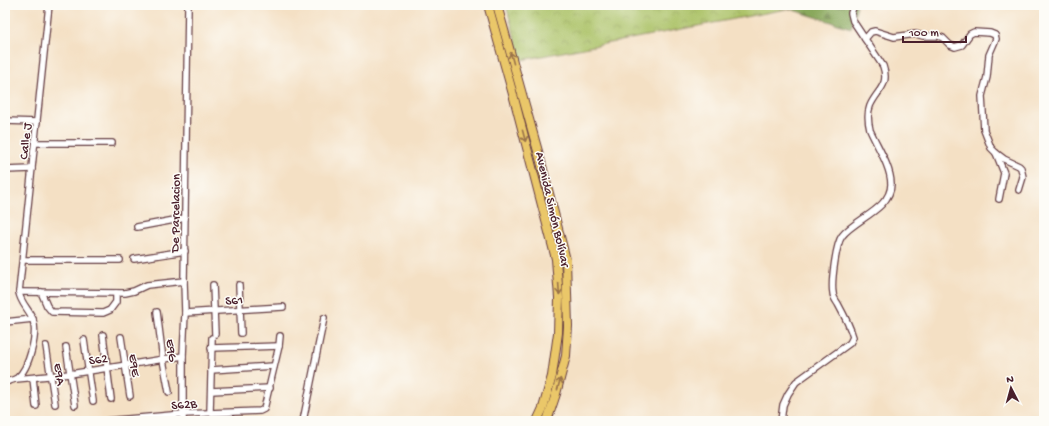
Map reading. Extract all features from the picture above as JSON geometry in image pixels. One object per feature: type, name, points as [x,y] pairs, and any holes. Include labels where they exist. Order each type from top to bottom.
[{"type":"highway","name":"Avenida Simón Bolívar","points":[[488,5],[556,259],[559,319],[556,354],[552,376],[543,408],[537,421]]},
{"type":"highway","name":"Avenida Simón Bolívar","points":[[497,5],[559,231],[567,267],[568,326],[566,356],[558,388],[547,421]]},
{"type":"highway","points":[[514,98],[522,96]]},
{"type":"street","name":"Calle J","points":[[19,292],[49,5]]},
{"type":"street","name":"De Parcelacion","points":[[183,421],[188,5]]},
{"type":"street","points":[[781,421],[788,394],[796,382],[850,343],[853,337],[833,294],[838,247],[843,235],[883,203],[891,190],[890,173],[870,130],[868,122],[869,108],[883,85],[885,73],[883,66],[852,17],[854,5]]},
{"type":"street","points":[[865,39],[871,32],[875,31],[894,37],[916,34],[923,36],[938,36],[955,47],[962,45],[970,34],[974,32],[996,35],[996,39],[989,55],[987,77],[982,96],[984,130],[991,148],[1004,158],[1020,166],[1023,177],[1019,190]]},
{"type":"street","points":[[5,121],[37,122]]},
{"type":"street","points":[[35,143],[112,142]]},
{"type":"street","points":[[996,153],[1004,173],[999,199]]},
{"type":"street","points":[[5,170],[32,169]]},
{"type":"street","points":[[137,227],[185,218]]},
{"type":"street","points":[[134,260],[185,251]]},
{"type":"street","points":[[23,260],[120,260]]},
{"type":"street","points":[[5,382],[16,379],[21,374],[33,346],[35,330],[33,319],[22,302],[19,292],[130,292],[147,285],[184,281]]},
{"type":"street","points":[[210,412],[211,348],[214,336],[213,285]]},
{"type":"street","points":[[239,285],[241,333]]},
{"type":"street","points":[[41,292],[47,306],[52,312],[97,313],[106,312],[113,307],[116,302],[116,292]]},
{"type":"street","name":"S61","points":[[185,313],[283,307]]},
{"type":"street","name":"E9G","points":[[157,312],[169,392]]},
{"type":"street","points":[[303,421],[324,318]]},
{"type":"street","points":[[5,322],[33,319]]},
{"type":"street","points":[[103,335],[112,399]]},
{"type":"street","points":[[211,391],[270,388],[280,336]]},
{"type":"street","name":"E9E","points":[[121,337],[130,396]]},
{"type":"street","points":[[84,340],[93,401]]},
{"type":"street","name":"E9A","points":[[46,346],[55,404]]},
{"type":"street","points":[[211,348],[279,346]]},
{"type":"street","points":[[66,347],[75,405]]},
{"type":"street","name":"S62","points":[[16,379],[70,374],[183,356]]},
{"type":"street","points":[[211,370],[274,366]]},
{"type":"street","points":[[33,378],[36,406]]},
{"type":"street","name":"S62B","points":[[105,421],[210,412],[260,411],[264,409],[270,388]]},
{"type":"green space","points":[[506,5],[807,5],[521,60]]},
{"type":"green space","points":[[777,5],[857,5],[851,28]]}]
